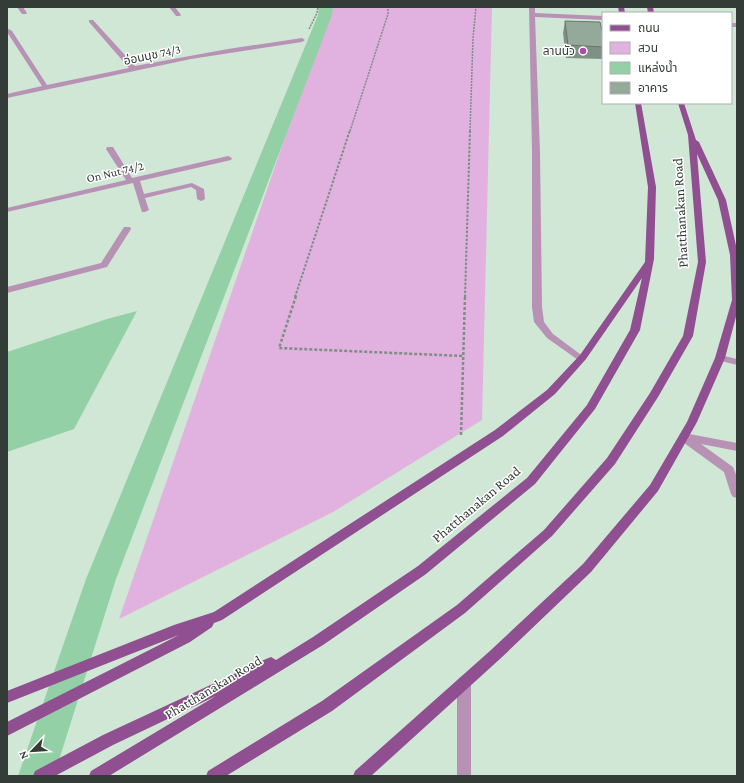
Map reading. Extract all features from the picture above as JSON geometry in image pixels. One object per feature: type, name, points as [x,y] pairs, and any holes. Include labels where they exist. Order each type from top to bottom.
[{"type":"main road","name":"Phatthanakan Road","points":[[96,776],[110,769],[318,641],[422,570],[531,481],[592,407],[635,330],[650,259],[652,187],[638,104]]},
{"type":"main road","name":"Phatthanakan Road","points":[[213,776],[327,706],[461,609],[548,533],[611,461],[654,395],[688,336],[702,262],[692,135],[681,104]]},
{"type":"main road","points":[[360,776],[587,568],[654,488],[692,422],[720,358],[736,300],[734,255],[722,200],[692,135]]},
{"type":"main road","points":[[7,729],[218,616],[499,433],[551,392],[581,359],[650,259]]},
{"type":"main road","points":[[7,697],[182,634]]},
{"type":"main road","points":[[40,776],[108,740],[318,641]]},
{"type":"street","points":[[20,7],[24,13]]},
{"type":"street","points":[[172,7],[178,15]]},
{"type":"street","points":[[581,359],[550,336],[539,322],[538,315],[536,152],[532,11],[602,18]]},
{"type":"street","points":[[92,20],[135,70]]},
{"type":"street","points":[[9,31],[46,88]]},
{"type":"street","name":"อ่อนนุช 74/3","points":[[7,96],[259,45],[302,40]]},
{"type":"street","points":[[110,150],[133,180],[142,197],[145,210]]},
{"type":"street","name":"On Nut 74/2","points":[[7,210],[228,158]]},
{"type":"street","points":[[142,197],[192,185],[200,189],[201,199]]},
{"type":"street","points":[[7,290],[104,265],[127,229]]},
{"type":"street","points":[[720,358],[737,362]]},
{"type":"street","points":[[684,437],[737,447]]},
{"type":"street","points":[[684,437],[729,470],[737,494]]},
{"type":"street","points":[[464,682],[464,776]]},
{"type":"path","points":[[302,40],[318,13],[318,7]]},
{"type":"path","points":[[388,7],[388,14],[279,348],[463,356]]},
{"type":"path","points":[[461,435],[473,38],[476,7]]},
{"type":"green space","points":[[330,7],[492,7],[482,420],[333,512],[119,619]]},
{"type":"water","points":[[137,311],[74,429],[7,452],[7,352],[107,319]]},
{"type":"building","points":[[565,21],[600,22],[602,31],[602,47],[568,45]]},
{"type":"waterway","points":[[36,776],[101,579],[325,15],[326,7]]},
{"type":"place","name":"ลานนัว","points":[[583,51]]}]
